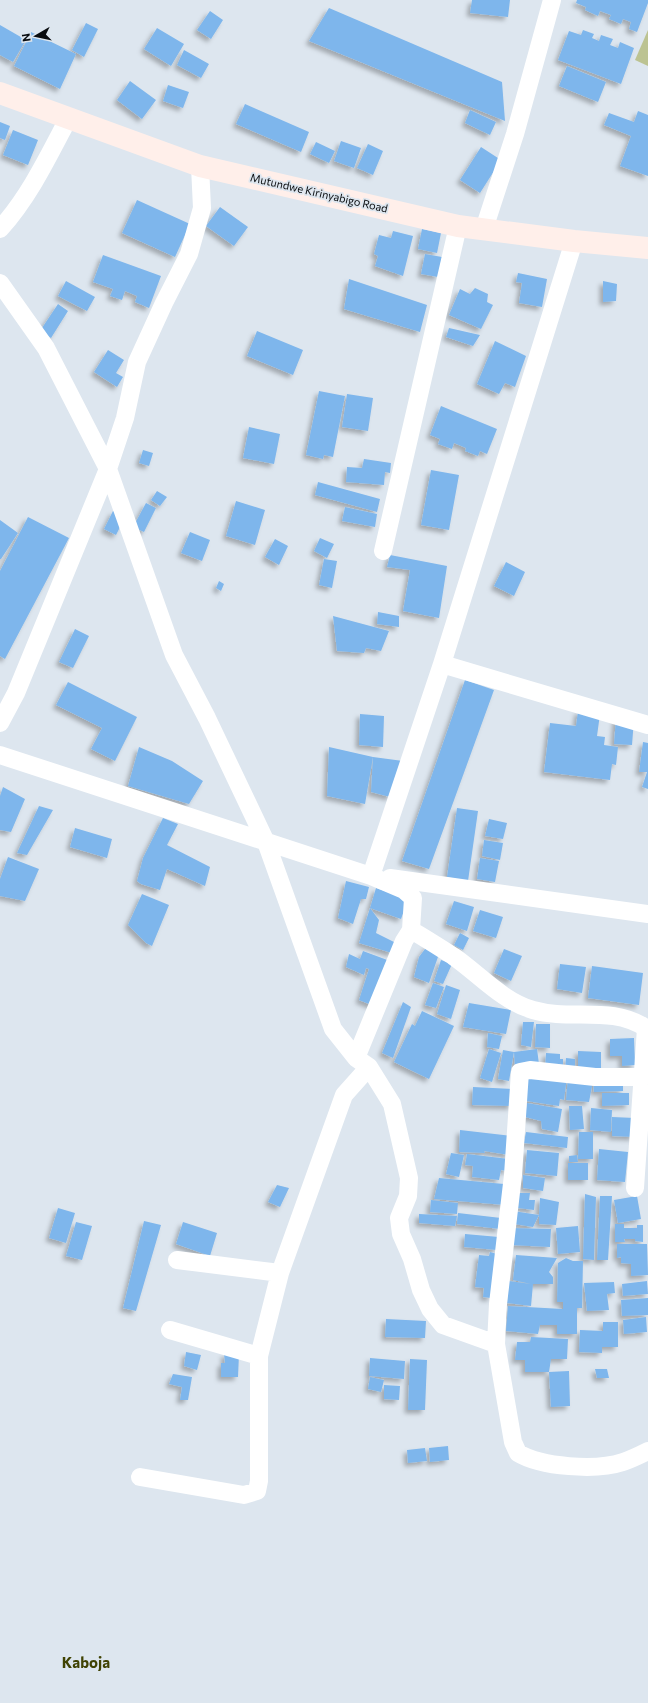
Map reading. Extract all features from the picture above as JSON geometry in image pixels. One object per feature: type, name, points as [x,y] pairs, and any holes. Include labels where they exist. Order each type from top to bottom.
[{"type":"street","points":[[484,229],[515,134],[552,0]]},
{"type":"street","name":"Mutundwe Kirinyabigo Road","points":[[0,93],[200,166],[458,226],[574,241],[648,248]]},
{"type":"street","points":[[0,229],[13,214],[42,170],[68,119]]},
{"type":"street","points":[[0,723],[16,693],[108,469],[125,418],[138,362],[164,303],[189,254],[202,208],[200,166]]},
{"type":"street","points":[[384,551],[458,226]]},
{"type":"street","points":[[371,876],[442,664],[574,241]]},
{"type":"street","points":[[0,282],[46,348],[108,469],[174,655],[207,718],[266,842],[333,1029],[363,1063],[392,1104],[409,1178],[408,1196],[399,1218],[401,1234],[412,1259],[421,1290],[430,1309],[443,1325],[496,1344]]},
{"type":"street","points":[[442,664],[648,725]]},
{"type":"street","points":[[0,755],[371,876],[404,890],[413,898],[411,930],[404,941],[363,1063],[344,1095],[280,1273],[259,1356],[259,1481],[257,1491],[244,1495],[140,1477]]},
{"type":"street","points":[[371,876],[648,914]]},
{"type":"street","points":[[411,930],[453,956],[514,1003],[534,1010],[550,1013],[609,1014],[635,1021],[646,1028],[635,1188]]},
{"type":"street","points":[[643,1077],[596,1077],[530,1070],[520,1072],[513,1175],[498,1304],[496,1344],[513,1442],[518,1453],[539,1462],[554,1465],[595,1465],[621,1462],[648,1451]]},
{"type":"street","points":[[177,1260],[280,1273]]},
{"type":"street","points":[[170,1330],[259,1356]]},
{"type":"green space","points":[[648,30],[648,66],[635,60]]},
{"type":"building","points":[[472,0],[510,0],[508,17],[470,13]]},
{"type":"building","points":[[577,0],[648,0],[648,3],[637,32],[629,29],[631,22],[623,19],[621,24],[609,19],[611,15],[600,11],[598,16],[585,10],[586,7],[576,3]]},
{"type":"building","points":[[329,8],[502,82],[505,121],[309,41]]},
{"type":"building","points":[[210,11],[223,20],[211,39],[197,30]]},
{"type":"building","points":[[86,23],[98,29],[84,57],[72,50]]},
{"type":"building","points":[[0,25],[26,40],[13,62],[0,55]]},
{"type":"building","points":[[157,28],[184,44],[171,66],[144,49]]},
{"type":"building","points":[[583,30],[594,34],[592,38],[599,41],[601,35],[613,39],[610,45],[618,48],[620,42],[634,48],[621,84],[558,60],[569,31],[581,35]]},
{"type":"building","points":[[31,32],[76,54],[60,89],[14,66]]},
{"type":"building","points":[[184,50],[209,64],[201,78],[177,65]]},
{"type":"building","points":[[567,66],[606,82],[598,102],[559,86]]},
{"type":"building","points":[[130,81],[156,100],[142,119],[117,100]]},
{"type":"building","points":[[168,85],[189,92],[183,108],[163,101]]},
{"type":"building","points":[[245,104],[309,132],[301,152],[236,124]]},
{"type":"building","points":[[470,110],[496,122],[490,135],[465,123]]},
{"type":"building","points":[[638,111],[648,115],[648,176],[620,166],[631,136],[604,125],[609,113],[634,122]]},
{"type":"building","points":[[0,122],[10,126],[5,140],[0,138]]},
{"type":"building","points":[[13,130],[38,140],[28,165],[3,155]]},
{"type":"building","points":[[341,141],[361,148],[354,168],[334,161]]},
{"type":"building","points":[[316,142],[335,151],[329,163],[310,154]]},
{"type":"building","points":[[368,144],[383,151],[373,175],[357,168]]},
{"type":"building","points":[[481,147],[501,160],[480,193],[460,180]]},
{"type":"building","points":[[137,200],[190,224],[175,257],[122,233]]},
{"type":"building","points":[[220,207],[248,227],[234,246],[206,226]]},
{"type":"building","points":[[422,229],[441,233],[437,253],[418,249]]},
{"type":"building","points":[[393,231],[413,236],[403,276],[375,266],[378,256],[374,254],[379,235],[391,238]]},
{"type":"building","points":[[425,254],[442,257],[438,277],[421,274]]},
{"type":"building","points":[[103,255],[161,276],[149,308],[135,302],[137,296],[125,291],[122,300],[110,296],[113,289],[93,282]]},
{"type":"building","points":[[518,273],[547,279],[542,307],[519,303],[522,283],[516,282]]},
{"type":"building","points":[[349,279],[427,305],[420,332],[344,309]]},
{"type":"building","points":[[66,281],[95,297],[87,311],[58,296]]},
{"type":"building","points":[[603,281],[617,284],[616,301],[603,302]]},
{"type":"building","points":[[475,288],[488,294],[487,302],[493,305],[481,329],[449,315],[460,289],[470,294]]},
{"type":"building","points":[[58,304],[68,311],[51,338],[40,331]]},
{"type":"building","points":[[449,328],[480,335],[473,346],[446,337]]},
{"type":"building","points":[[257,331],[303,350],[293,375],[247,356]]},
{"type":"building","points":[[495,341],[526,356],[515,387],[505,383],[499,394],[477,384]]},
{"type":"building","points":[[108,350],[124,360],[116,373],[123,377],[117,387],[94,372]]},
{"type":"building","points":[[319,391],[345,396],[333,457],[324,455],[323,459],[306,455]]},
{"type":"building","points":[[347,394],[373,398],[368,431],[342,427]]},
{"type":"building","points":[[441,406],[497,429],[487,454],[480,451],[478,456],[465,451],[466,448],[454,443],[452,449],[438,444],[440,439],[430,435]]},
{"type":"building","points":[[249,427],[280,434],[274,464],[243,458]]},
{"type":"building","points":[[143,450],[153,453],[149,466],[139,463]]},
{"type":"building","points":[[364,459],[391,463],[390,473],[385,472],[384,485],[346,482],[347,467],[362,468]]},
{"type":"building","points":[[431,470],[459,475],[449,530],[421,525]]},
{"type":"building","points":[[318,482],[380,499],[377,512],[315,495]]},
{"type":"building","points":[[157,491],[167,497],[160,506],[151,500]]},
{"type":"building","points":[[236,501],[265,510],[255,545],[226,536]]},
{"type":"building","points":[[146,503],[156,508],[144,532],[133,527]]},
{"type":"building","points":[[345,507],[377,514],[375,527],[342,521]]},
{"type":"building","points":[[113,511],[125,517],[116,535],[104,529]]},
{"type":"building","points":[[28,517],[69,538],[5,659],[0,656],[0,571]]},
{"type":"building","points":[[0,520],[18,533],[1,559],[0,559]]},
{"type":"building","points":[[190,532],[210,540],[202,561],[181,553]]},
{"type":"building","points":[[320,538],[334,544],[327,558],[314,551]]},
{"type":"building","points":[[275,539],[288,546],[279,565],[265,557]]},
{"type":"building","points":[[390,555],[447,566],[439,618],[403,611],[410,570],[387,567]]},
{"type":"building","points":[[324,559],[337,561],[332,588],[319,585]]},
{"type":"building","points":[[506,562],[525,572],[514,596],[494,586]]},
{"type":"building","points":[[219,581],[224,584],[221,591],[216,588]]},
{"type":"building","points":[[378,612],[399,616],[399,627],[377,624]]},
{"type":"building","points":[[333,616],[389,631],[381,651],[366,648],[364,653],[337,651]]},
{"type":"building","points":[[75,629],[89,636],[73,668],[59,662]]},
{"type":"building","points":[[465,680],[494,690],[429,869],[402,861]]},
{"type":"building","points":[[68,682],[137,717],[115,761],[91,749],[102,728],[56,705]]},
{"type":"building","points":[[578,711],[600,714],[597,736],[605,737],[604,745],[618,747],[616,765],[612,764],[610,780],[544,772],[550,723],[576,726]]},
{"type":"building","points":[[360,714],[384,716],[383,747],[359,745]]},
{"type":"building","points":[[616,718],[634,719],[632,745],[614,744]]},
{"type":"building","points":[[643,742],[648,743],[648,789],[642,787],[647,772],[639,772]]},
{"type":"building","points":[[139,747],[172,761],[203,781],[189,804],[128,786]]},
{"type":"building","points":[[329,747],[373,757],[365,804],[327,796]]},
{"type":"building","points":[[373,757],[403,761],[390,797],[371,792]]},
{"type":"building","points":[[3,787],[25,799],[11,832],[0,830],[0,796]]},
{"type":"building","points":[[39,806],[53,810],[27,855],[17,853]]},
{"type":"building","points":[[457,808],[478,811],[468,881],[447,877]]},
{"type":"building","points":[[163,818],[178,824],[167,845],[210,867],[205,886],[167,869],[160,890],[141,884],[137,881],[143,858]]},
{"type":"building","points":[[489,819],[507,823],[503,839],[485,836]]},
{"type":"building","points":[[75,828],[112,839],[107,858],[70,847]]},
{"type":"building","points":[[484,840],[503,843],[500,860],[482,856]]},
{"type":"building","points":[[8,857],[39,869],[25,901],[0,896],[0,879]]},
{"type":"building","points":[[480,858],[499,861],[495,882],[477,879]]},
{"type":"building","points":[[346,881],[369,887],[366,899],[361,899],[353,924],[338,918]]},
{"type":"building","points":[[376,888],[408,899],[401,919],[370,908]]},
{"type":"building","points":[[142,894],[169,905],[152,946],[146,943],[128,925]]},
{"type":"building","points":[[454,901],[474,907],[467,931],[446,924]]},
{"type":"building","points":[[370,908],[379,920],[376,933],[396,943],[392,953],[359,943]]},
{"type":"building","points":[[480,910],[503,917],[496,938],[473,931]]},
{"type":"building","points":[[460,933],[469,938],[463,950],[454,945]]},
{"type":"building","points":[[428,945],[440,951],[429,983],[414,977],[419,957]]},
{"type":"building","points":[[504,949],[522,956],[511,981],[494,973]]},
{"type":"building","points":[[363,951],[390,961],[374,1006],[359,1000],[369,969],[366,968],[364,975],[346,967],[349,954],[360,959]]},
{"type":"building","points":[[441,960],[452,964],[443,984],[434,981]]},
{"type":"building","points":[[560,964],[586,967],[582,993],[557,989]]},
{"type":"building","points":[[592,966],[643,973],[639,1005],[588,998]]},
{"type":"building","points":[[433,983],[444,987],[436,1008],[425,1005]]},
{"type":"building","points":[[446,985],[460,990],[451,1019],[437,1014]]},
{"type":"building","points":[[403,1002],[411,1007],[393,1058],[382,1053]]},
{"type":"building","points":[[469,1003],[511,1010],[506,1034],[463,1027]]},
{"type":"building","points":[[422,1011],[454,1026],[429,1079],[394,1062],[412,1024],[415,1026]]},
{"type":"building","points":[[523,1022],[534,1022],[531,1047],[521,1045]]},
{"type":"building","points":[[536,1024],[550,1024],[550,1048],[535,1047]]},
{"type":"building","points":[[488,1033],[502,1036],[499,1049],[487,1047]]},
{"type":"building","points":[[634,1038],[635,1065],[622,1066],[622,1056],[610,1056],[610,1039]]},
{"type":"building","points":[[489,1049],[501,1053],[492,1082],[480,1078]]},
{"type":"building","points":[[537,1049],[539,1064],[515,1068],[514,1052]]},
{"type":"building","points":[[503,1050],[514,1052],[509,1081],[498,1079]]},
{"type":"building","points":[[578,1051],[601,1052],[601,1073],[578,1073]]},
{"type":"building","points":[[546,1053],[560,1054],[560,1059],[563,1059],[563,1070],[545,1069]]},
{"type":"building","points":[[566,1058],[575,1059],[575,1071],[565,1070]]},
{"type":"building","points":[[525,1072],[567,1077],[564,1100],[560,1099],[559,1106],[520,1100]]},
{"type":"building","points":[[568,1077],[623,1080],[623,1091],[594,1092],[593,1081],[589,1102],[566,1100]]},
{"type":"building","points":[[473,1087],[513,1089],[512,1106],[472,1105]]},
{"type":"building","points":[[602,1093],[629,1093],[629,1105],[602,1106]]},
{"type":"building","points":[[527,1103],[562,1109],[558,1132],[542,1129],[541,1121],[525,1117]]},
{"type":"building","points":[[569,1106],[582,1106],[584,1129],[570,1130]]},
{"type":"building","points":[[591,1108],[612,1110],[611,1132],[590,1130]]},
{"type":"building","points":[[612,1117],[635,1118],[634,1137],[612,1136]]},
{"type":"building","points":[[460,1130],[512,1136],[509,1155],[484,1151],[485,1153],[459,1152]]},
{"type":"building","points":[[526,1132],[568,1137],[567,1148],[524,1143]]},
{"type":"building","points":[[579,1132],[593,1132],[593,1159],[578,1159]]},
{"type":"building","points":[[599,1149],[628,1152],[625,1182],[597,1180]]},
{"type":"building","points":[[527,1150],[559,1153],[557,1176],[525,1173]]},
{"type":"building","points":[[451,1153],[464,1155],[459,1177],[446,1174]]},
{"type":"building","points":[[467,1154],[509,1159],[507,1171],[501,1170],[499,1180],[472,1177],[473,1166],[465,1165]]},
{"type":"building","points":[[577,1155],[578,1162],[569,1162],[569,1156]]},
{"type":"building","points":[[568,1163],[588,1163],[588,1180],[568,1180]]},
{"type":"building","points":[[523,1175],[545,1178],[543,1191],[523,1188]]},
{"type":"building","points":[[439,1178],[504,1184],[505,1205],[434,1199]]},
{"type":"building","points":[[277,1185],[289,1188],[280,1207],[268,1202]]},
{"type":"building","points":[[519,1193],[530,1193],[529,1200],[535,1200],[534,1210],[518,1208]]},
{"type":"building","points":[[585,1194],[596,1197],[594,1260],[583,1259]]},
{"type":"building","points":[[600,1196],[612,1196],[608,1260],[597,1260]]},
{"type":"building","points":[[637,1196],[641,1219],[618,1223],[614,1200]]},
{"type":"building","points":[[540,1198],[559,1202],[556,1225],[539,1224]]},
{"type":"building","points":[[431,1200],[458,1203],[457,1214],[430,1212]]},
{"type":"building","points":[[58,1208],[75,1213],[66,1243],[49,1238]]},
{"type":"building","points":[[513,1211],[539,1215],[533,1227],[514,1224]]},
{"type":"building","points":[[458,1213],[501,1218],[500,1229],[457,1224]]},
{"type":"building","points":[[419,1214],[457,1216],[455,1226],[419,1223]]},
{"type":"building","points":[[144,1221],[161,1225],[136,1311],[123,1308]]},
{"type":"building","points":[[76,1222],[92,1226],[82,1260],[66,1256]]},
{"type":"building","points":[[183,1222],[217,1233],[210,1256],[176,1244]]},
{"type":"building","points":[[615,1224],[624,1224],[624,1228],[637,1228],[637,1225],[643,1225],[643,1242],[635,1241],[635,1239],[624,1239],[625,1242],[615,1242]]},
{"type":"building","points":[[578,1226],[580,1252],[558,1254],[556,1228]]},
{"type":"building","points":[[511,1228],[551,1229],[550,1247],[510,1245]]},
{"type":"building","points":[[465,1234],[499,1237],[497,1250],[464,1247]]},
{"type":"building","points":[[617,1244],[647,1244],[648,1275],[631,1276],[631,1264],[621,1263],[621,1257],[617,1258]]},
{"type":"building","points":[[490,1252],[497,1254],[491,1298],[483,1297],[484,1288],[475,1287],[479,1255],[489,1256]]},
{"type":"building","points":[[516,1255],[557,1258],[549,1272],[553,1277],[553,1284],[533,1284],[531,1306],[507,1303],[509,1281],[531,1284],[513,1280]]},
{"type":"building","points":[[566,1258],[573,1261],[583,1261],[582,1308],[577,1308],[577,1334],[557,1334],[557,1325],[540,1325],[538,1334],[506,1331],[508,1306],[563,1309],[563,1302],[557,1302],[558,1263]]},
{"type":"building","points":[[647,1281],[648,1294],[623,1296],[622,1284]]},
{"type":"building","points":[[614,1282],[615,1293],[607,1294],[609,1310],[587,1311],[584,1283]]},
{"type":"building","points":[[648,1298],[648,1315],[622,1316],[621,1300]]},
{"type":"building","points":[[646,1317],[647,1332],[624,1334],[623,1320]]},
{"type":"building","points":[[386,1319],[426,1321],[425,1338],[385,1337]]},
{"type":"building","points":[[603,1322],[618,1322],[618,1347],[602,1347],[602,1353],[579,1352],[580,1330],[603,1331]]},
{"type":"building","points":[[531,1337],[568,1339],[567,1359],[551,1359],[549,1372],[525,1372],[525,1360],[515,1360],[517,1342],[530,1342]]},
{"type":"building","points":[[186,1352],[201,1355],[197,1370],[184,1366]]},
{"type":"building","points":[[224,1354],[239,1354],[238,1377],[221,1377],[221,1363],[225,1363]]},
{"type":"building","points":[[370,1358],[405,1361],[404,1379],[369,1376]]},
{"type":"building","points":[[410,1359],[427,1360],[425,1410],[408,1410]]},
{"type":"building","points":[[595,1369],[607,1369],[609,1378],[597,1378]]},
{"type":"building","points":[[569,1371],[570,1406],[551,1407],[549,1372]]},
{"type":"building","points":[[173,1374],[192,1377],[188,1400],[180,1400],[182,1387],[169,1384]]},
{"type":"building","points":[[370,1377],[384,1380],[381,1392],[368,1389]]},
{"type":"building","points":[[384,1385],[400,1386],[399,1400],[384,1399]]},
{"type":"building","points":[[448,1446],[449,1460],[430,1462],[429,1448]]},
{"type":"building","points":[[425,1448],[427,1461],[408,1463],[407,1450]]},
{"type":"district","name":"Kaboja","points":[[86,1663]]}]
